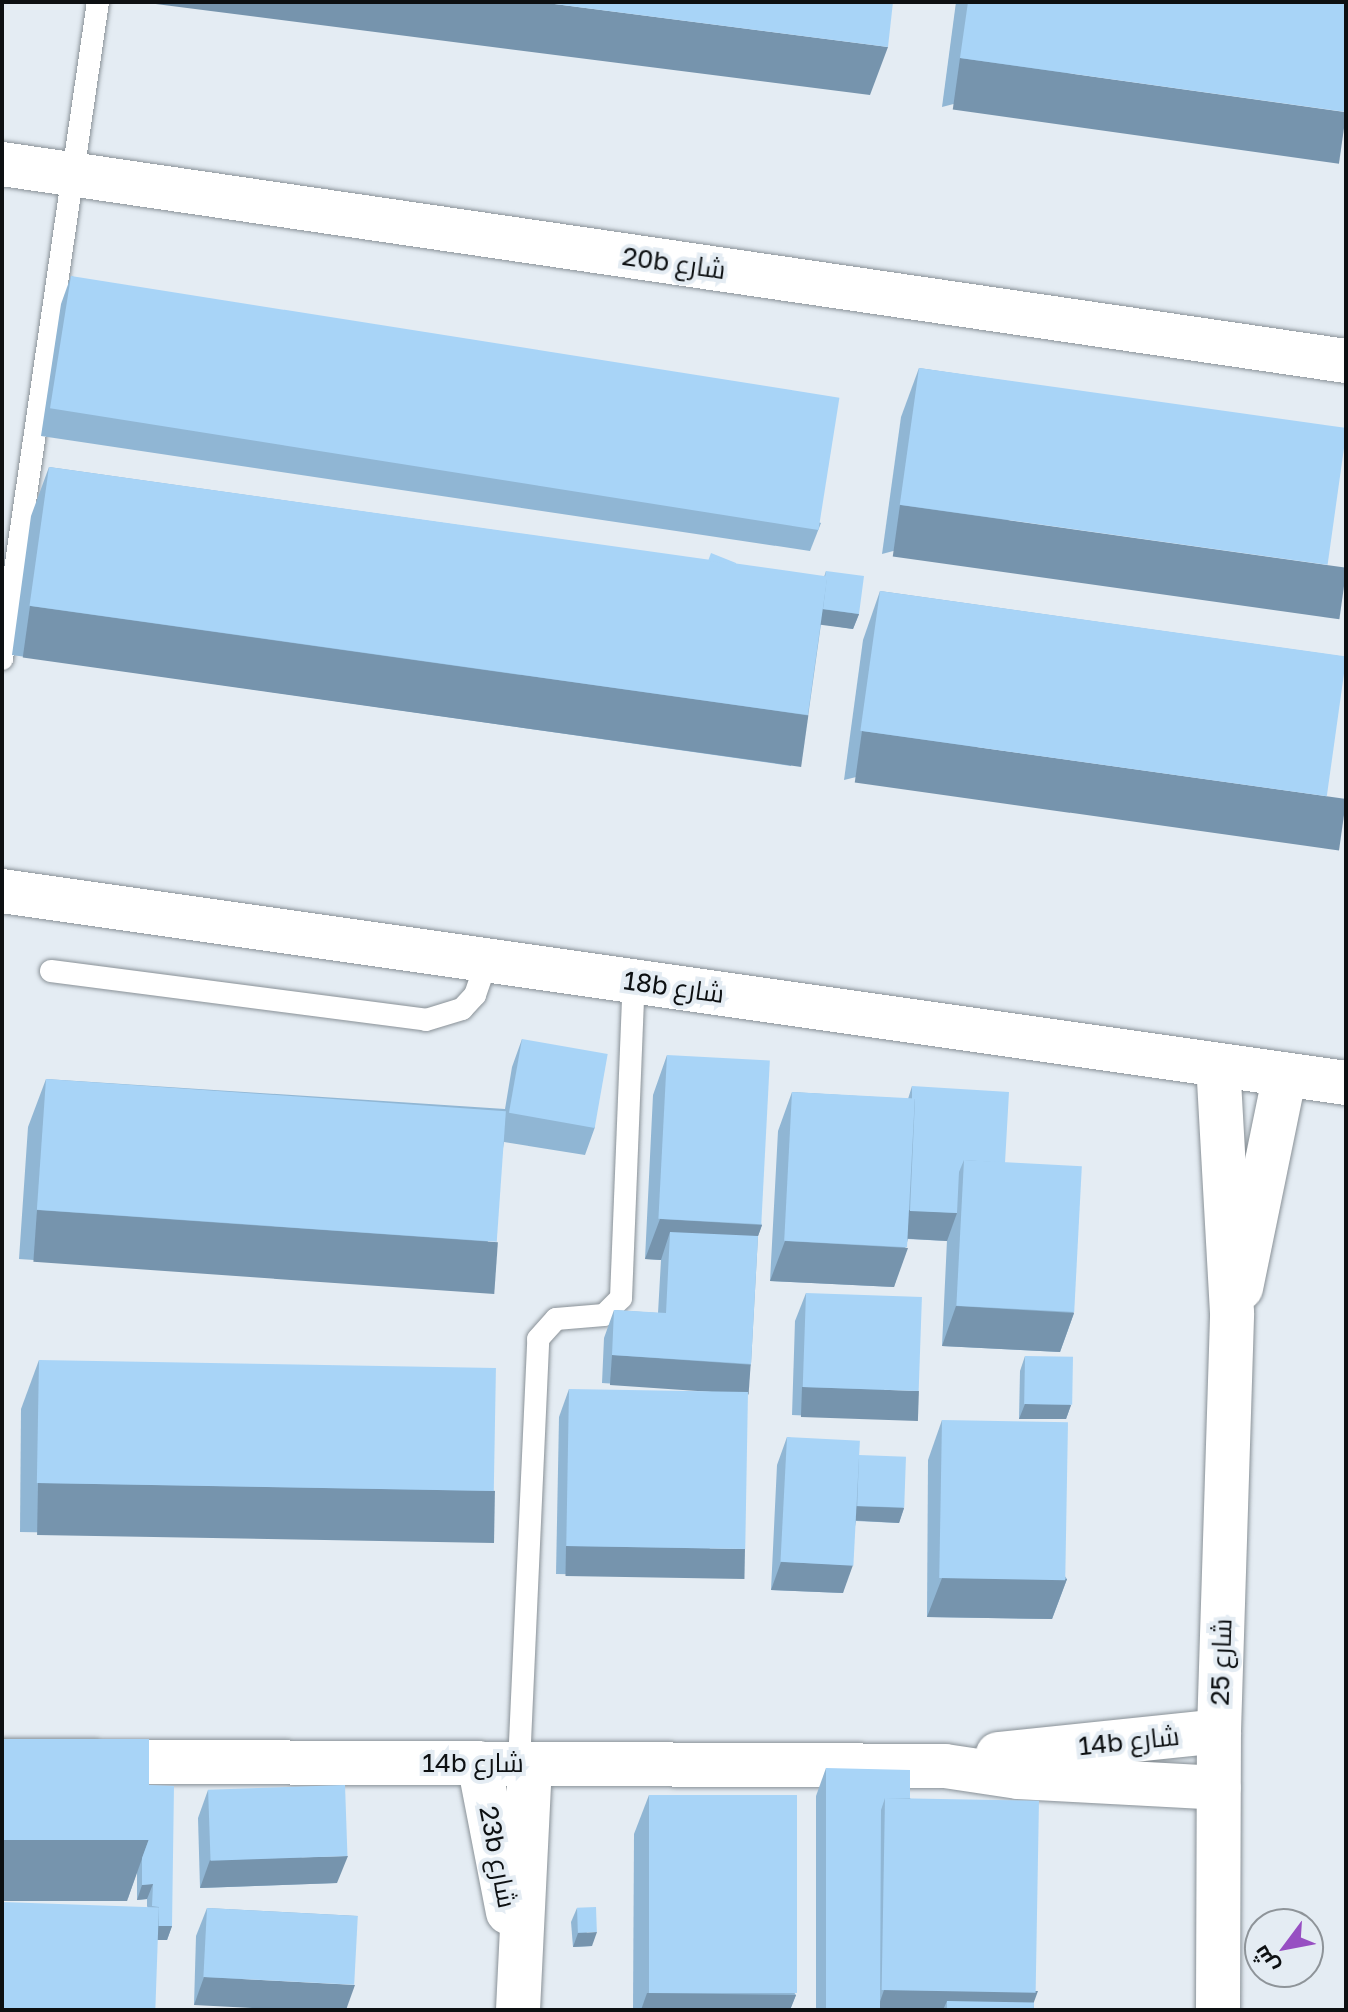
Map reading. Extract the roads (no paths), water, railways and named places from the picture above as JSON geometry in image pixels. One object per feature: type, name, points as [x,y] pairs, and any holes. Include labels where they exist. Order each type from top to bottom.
[{"type":"street","name":"20b شارع","points":[[2,164],[1346,361]]},
{"type":"street","name":"18b شارع","points":[[2,891],[1346,1083]]},
{"type":"street","name":"شارع 25","points":[[1218,1065],[1232,1313],[1219,1731],[1218,2010]]},
{"type":"street","name":"شارع 25","points":[[1232,1313],[1254,1242],[1285,1074]]},
{"type":"street","name":"14b شارع","points":[[945,1766],[1020,1751],[1219,1731]]},
{"type":"street","name":"14b شارع","points":[[2,1761],[945,1766],[1018,1777],[1219,1788]]},
{"type":"street","name":"23b شارع","points":[[510,1764],[518,2010]]},
{"type":"lane","points":[[2,659],[98,2]]},
{"type":"lane","points":[[51,971],[426,1020],[462,1009],[475,995],[487,960]]},
{"type":"lane","points":[[510,1764],[538,1339],[556,1319],[604,1315],[621,1298],[634,981]]}]
